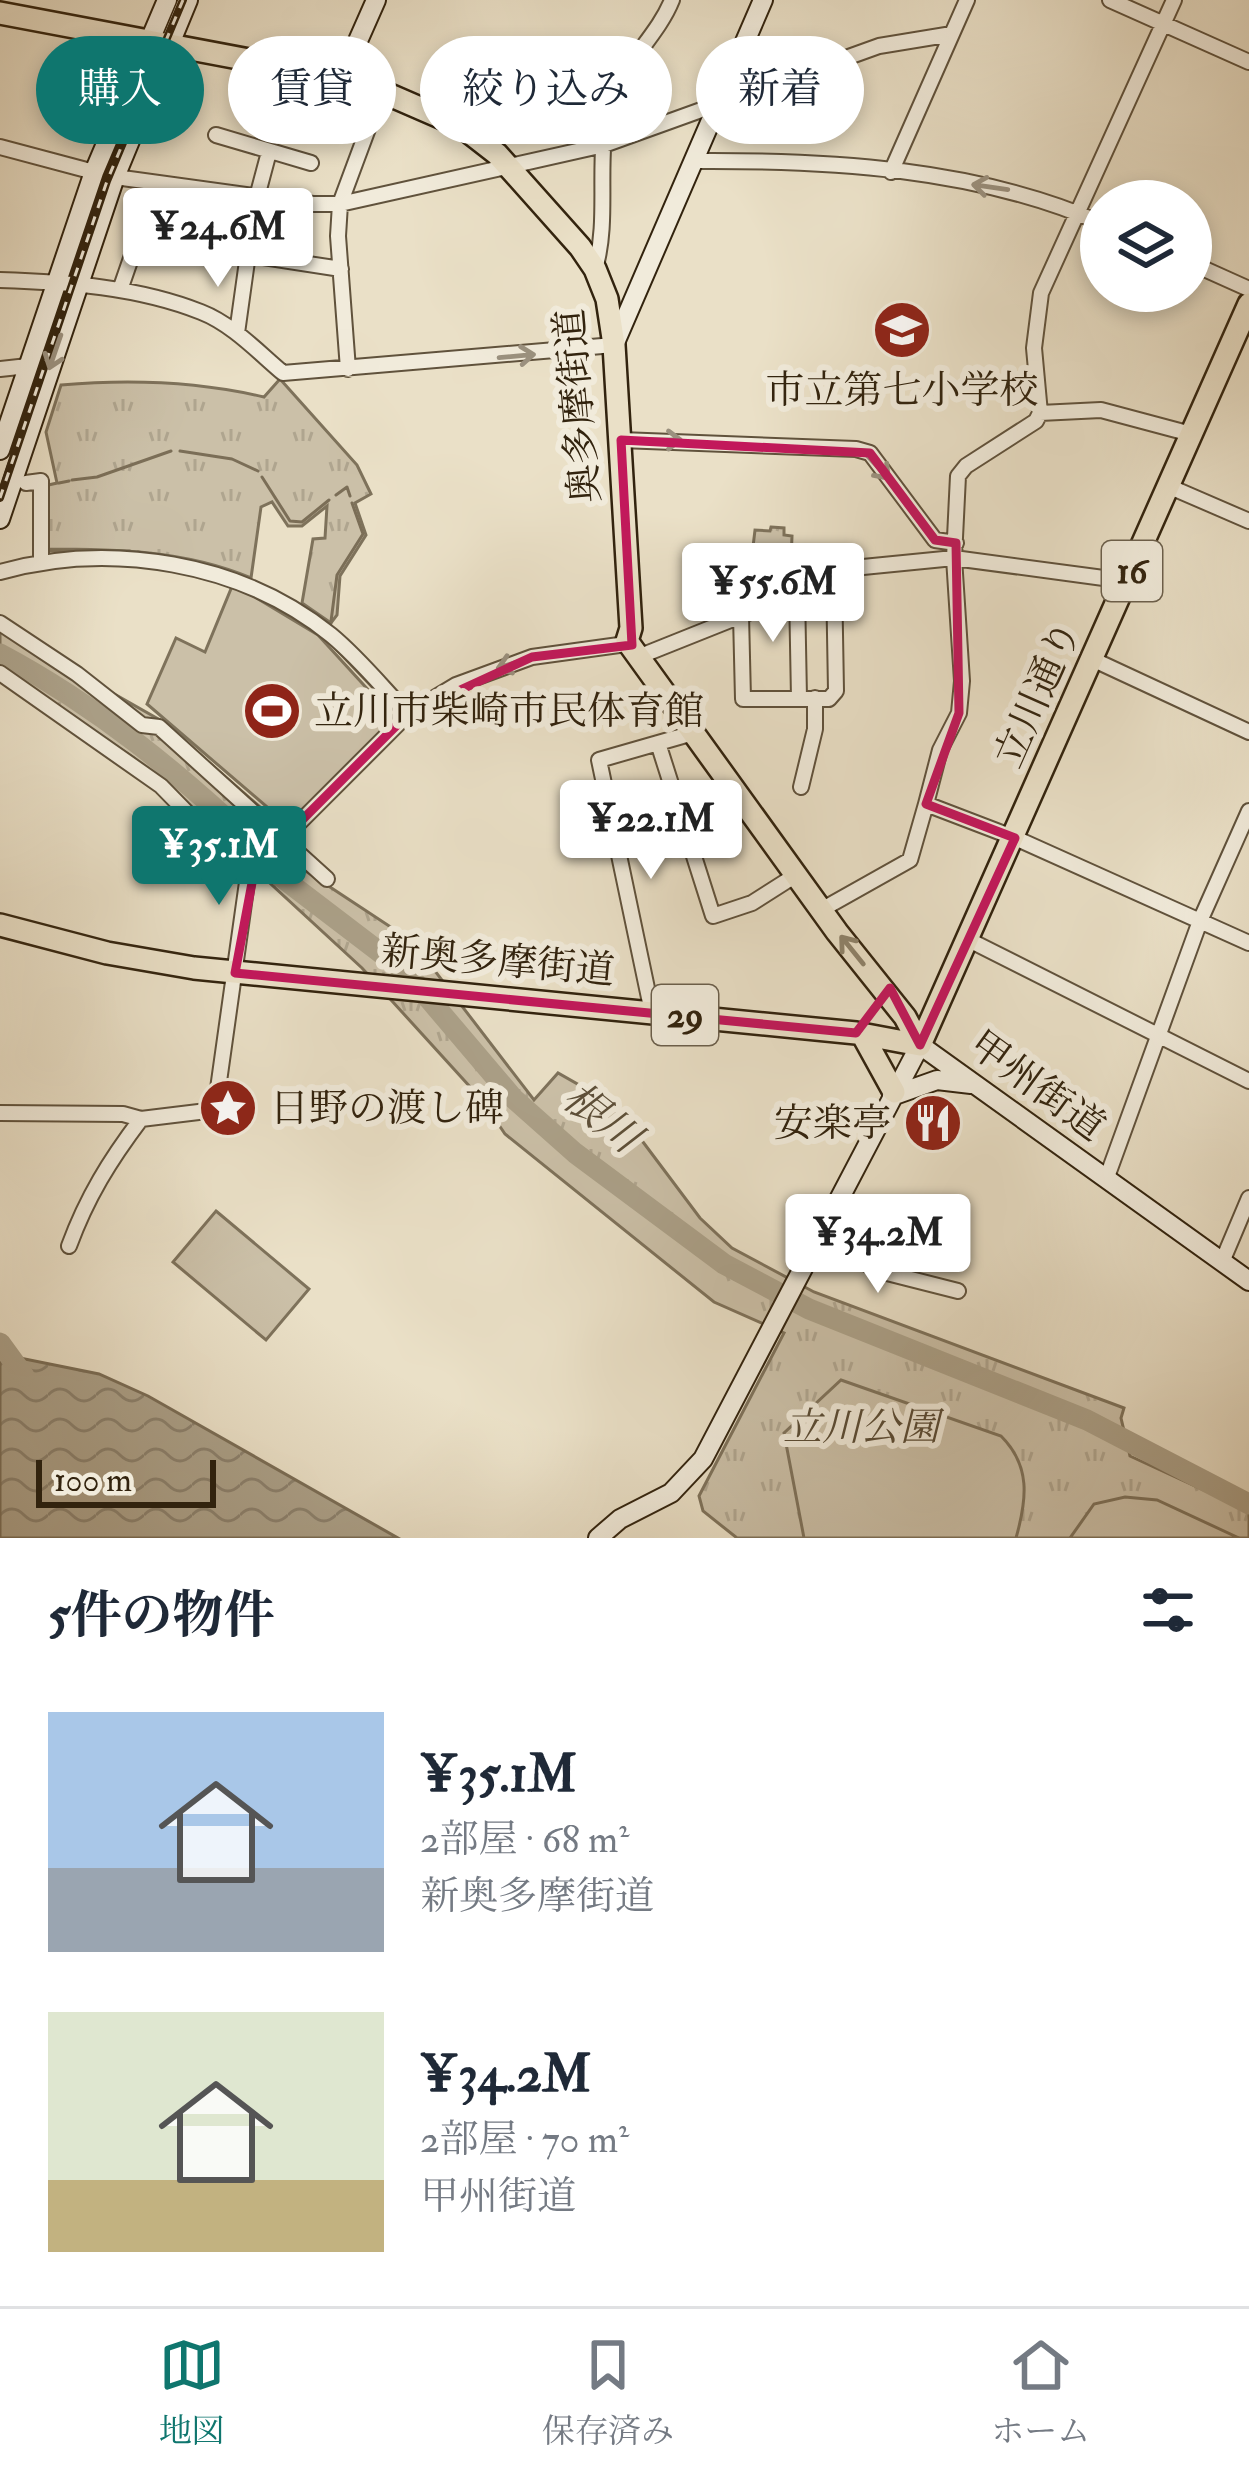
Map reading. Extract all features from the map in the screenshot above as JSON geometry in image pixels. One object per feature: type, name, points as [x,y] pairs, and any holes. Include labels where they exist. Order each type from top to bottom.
[{"type":"main road","points":[[160,36],[167,0]]},
{"type":"main road","points":[[164,36],[188,0]]},
{"type":"main road","points":[[360,36],[376,0]]},
{"type":"main road","points":[[747,36],[763,0]]},
{"type":"main road","name":"奥多摩街道","points":[[0,13],[122,36]]},
{"type":"main road","name":"奥多摩街道","points":[[396,97],[460,126],[509,167],[595,269],[607,299],[614,345],[633,649]]},
{"type":"main road","points":[[0,450],[94,172],[108,144]]},
{"type":"main road","points":[[0,519],[126,144]]},
{"type":"main road","points":[[614,345],[701,144]]},
{"type":"main road","name":"立川通り","points":[[920,1045],[1249,304]]},
{"type":"main road","points":[[633,649],[821,910],[905,1016],[920,1045]]},
{"type":"main road","name":"新奥多摩街道","points":[[0,925],[107,953],[235,973],[859,1033],[920,1045]]},
{"type":"main road","points":[[884,991],[870,1022],[859,1033],[893,1094],[937,1079],[976,1084]]},
{"type":"main road","name":"甲州街道","points":[[598,1538],[620,1519],[671,1493],[703,1459],[920,1045],[1249,1281]]},
{"type":"street","points":[[595,269],[600,251],[604,145],[613,95],[673,0]]},
{"type":"street","points":[[891,172],[967,0]]},
{"type":"street","points":[[1110,0],[1249,62]]},
{"type":"street","points":[[821,910],[910,860],[940,750],[959,713],[958,476],[966,466],[1030,428],[1040,413],[1034,348],[1041,293],[1174,0]]},
{"type":"street","points":[[864,51],[952,34]]},
{"type":"street","points":[[115,176],[340,204],[604,145],[696,112]]},
{"type":"street","points":[[216,135],[311,163]]},
{"type":"street","points":[[348,369],[340,204],[362,144]]},
{"type":"street","points":[[0,147],[94,172]]},
{"type":"street","points":[[257,196],[269,152]]},
{"type":"street","points":[[694,161],[805,161],[891,172],[1018,191],[1079,214]]},
{"type":"street","points":[[120,290],[158,183]]},
{"type":"street","points":[[138,238],[341,269]]},
{"type":"street","points":[[237,333],[248,254]]},
{"type":"street","points":[[1212,272],[1249,289]]},
{"type":"street","points":[[0,280],[120,290],[203,312],[237,333],[283,373],[614,345]]},
{"type":"street","points":[[0,369],[28,367]]},
{"type":"street","points":[[1040,413],[1101,410],[1191,434]]},
{"type":"street","points":[[621,440],[839,446],[870,453],[935,540],[955,550],[1126,585]]},
{"type":"street","points":[[26,483],[40,482],[41,560]]},
{"type":"street","points":[[1168,486],[1249,521]]},
{"type":"street","points":[[0,1113],[123,1114],[141,1119],[215,1110],[252,871],[408,714],[456,685],[558,651],[633,649],[742,615],[862,568],[955,550]]},
{"type":"street","points":[[0,572],[41,560],[134,560],[235,579],[335,638],[408,714]]},
{"type":"street","points":[[742,615],[743,699],[829,699],[836,692],[834,577]]},
{"type":"street","points":[[797,592],[807,698],[815,729],[800,787]]},
{"type":"street","points":[[0,623],[142,724],[159,727],[279,844],[327,879]]},
{"type":"street","points":[[1092,659],[1249,732]]},
{"type":"street","points":[[0,673],[161,786],[252,871]]},
{"type":"street","points":[[652,1012],[598,760],[693,733]]},
{"type":"street","points":[[658,743],[713,916],[752,903],[796,875]]},
{"type":"street","points":[[926,804],[1015,838],[1249,943]]},
{"type":"street","points":[[1107,1177],[1200,921],[1249,811]]},
{"type":"street","points":[[969,940],[1249,1082]]},
{"type":"street","points":[[69,1246],[105,1167],[141,1119]]},
{"type":"street","points":[[1222,1262],[1249,1198]]},
{"type":"street","points":[[816,1242],[887,1273],[958,1291]]},
{"type":"highlighted area","points":[[621,440],[870,453],[935,540],[956,543],[959,713],[926,804],[1015,838],[920,1045],[890,988],[856,1033],[235,973],[255,867],[408,714],[532,657],[632,645]]},
{"type":"green space","points":[[280,379],[357,465],[371,494],[355,503],[366,535],[340,576],[337,615],[331,623],[302,603],[313,539],[325,538],[327,506],[302,526],[288,526],[272,502],[261,507],[251,578],[175,557],[44,549],[44,486],[57,483],[46,432],[61,385],[163,383],[264,397]]},
{"type":"green space","points":[[771,527],[784,528],[784,535],[792,536],[790,586],[746,605],[755,530],[770,531]]},
{"type":"green space","name":"立川市柴崎市民体育館","points":[[233,584],[318,635],[394,718],[288,825],[147,704],[176,638],[205,652]]},
{"type":"green space","name":"立川公園","points":[[0,629],[160,720],[275,820],[283,856],[412,941],[534,1100],[558,1073],[616,1106],[700,1218],[732,1248],[814,1292],[1124,1408],[1121,1418],[1130,1456],[1249,1511],[1249,1538],[737,1538],[703,1511],[699,1496],[784,1333],[714,1302],[505,1134],[482,1100],[362,968],[134,758],[0,670]]},
{"type":"green space","points":[[216,1211],[309,1289],[266,1340],[173,1262]]},
{"type":"green space","points":[[841,1380],[1001,1436],[1018,1459],[1024,1484],[1016,1538],[804,1538],[784,1433]]},
{"type":"green space","points":[[1125,1497],[1157,1500],[1239,1538],[1070,1538],[1094,1504]]},
{"type":"water","points":[[0,1354],[99,1374],[148,1396],[398,1538],[0,1538]]},
{"type":"waterway","points":[[72,480],[97,477],[171,451]]},
{"type":"waterway","points":[[180,451],[232,459],[258,471]]},
{"type":"waterway","points":[[262,477],[290,521],[302,522],[329,500]]},
{"type":"waterway","points":[[59,483],[69,481]]},
{"type":"waterway","points":[[336,495],[347,487],[350,496]]},
{"type":"waterway","points":[[330,629],[337,575],[363,534],[352,503]]},
{"type":"waterway","points":[[47,551],[130,551]]},
{"type":"waterway","points":[[138,552],[160,556]]},
{"type":"waterway","points":[[188,561],[241,576]]},
{"type":"waterway","points":[[333,646],[395,711]]},
{"type":"waterway","name":"根川","points":[[0,654],[103,718],[198,793],[258,848],[272,870],[407,973],[513,1098],[575,1153],[724,1264],[809,1309],[1087,1420],[1249,1504]]},
{"type":"waterway","points":[[0,1343],[24,1376]]},
{"type":"railway","points":[[0,498],[107,181],[183,0]]},
{"type":"place","name":"市立第七小学校","points":[[902,330]]},
{"type":"place","name":"立川市柴崎市民体育館","points":[[272,711]]},
{"type":"place","name":"日野の渡し碑","points":[[228,1108]]},
{"type":"place","name":"安楽亭","points":[[933,1123]]}]
